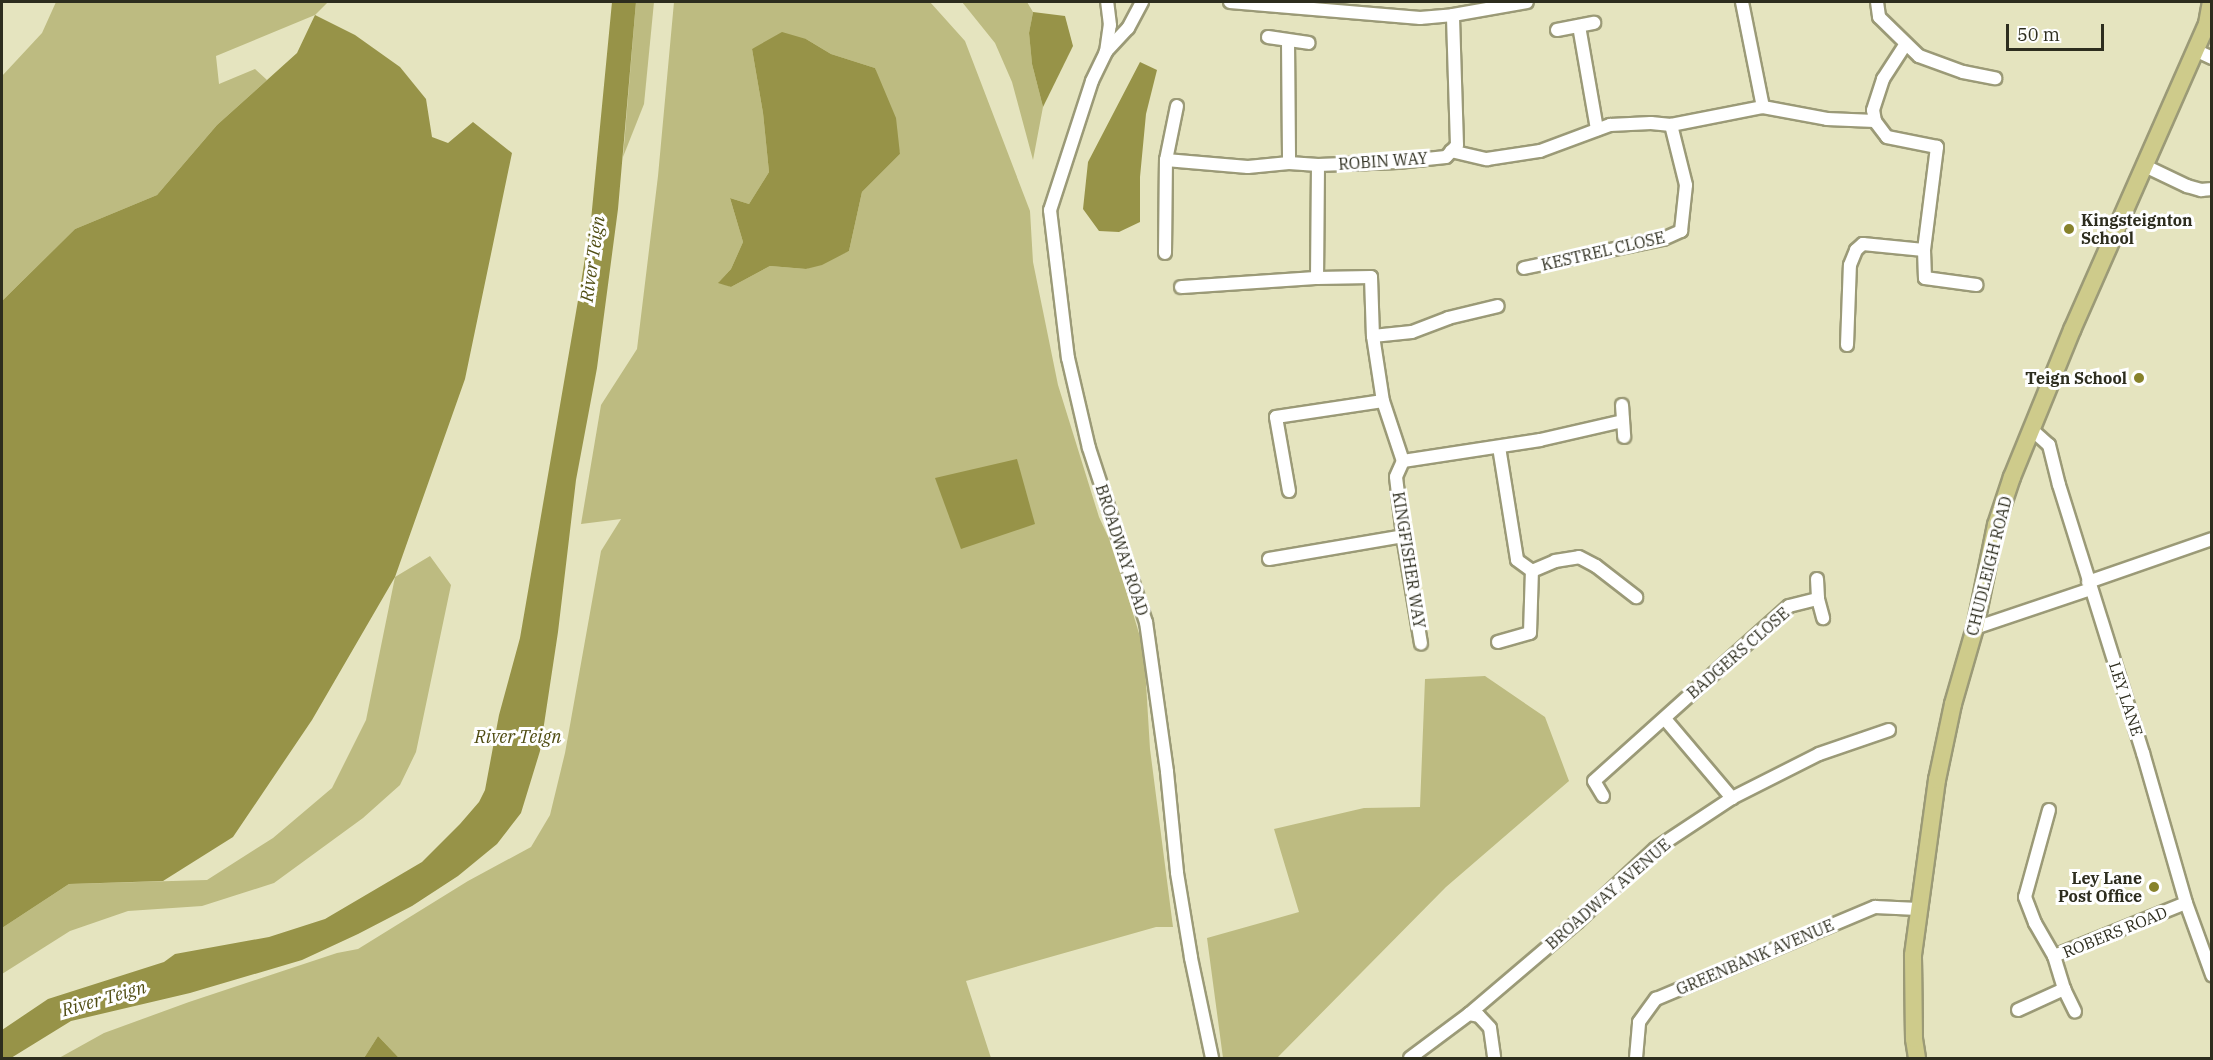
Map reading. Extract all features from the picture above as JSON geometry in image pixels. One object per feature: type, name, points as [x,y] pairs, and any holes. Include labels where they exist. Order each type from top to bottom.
[{"type":"main road","name":"CHUDLEIGH ROAD","points":[[1917,1059],[1914,1039],[1913,955],[1937,780],[1953,704],[1975,628],[1996,525],[2031,429],[2101,261],[2207,24],[2211,2]]},
{"type":"street","name":"BROADWAY ROAD","points":[[1106,52],[1110,25],[1107,2]]},
{"type":"street","name":"BROADWAY ROAD","points":[[1142,2],[1128,28],[1106,52],[1092,81],[1050,210],[1068,358],[1089,448],[1146,622],[1167,772],[1177,873],[1191,958],[1212,1059]]},
{"type":"street","points":[[1230,2],[1420,18],[1453,15],[1527,2]]},
{"type":"street","points":[[1742,2],[1763,107]]},
{"type":"street","points":[[1877,2],[1879,17],[1905,45],[1919,56],[1963,72],[1995,78]]},
{"type":"street","name":"ROBIN WAY","points":[[1166,160],[1248,167],[1289,163],[1318,165],[1446,157],[1457,145],[1453,15]]},
{"type":"street","points":[[1557,30],[1594,23]]},
{"type":"street","points":[[1579,26],[1597,129]]},
{"type":"street","points":[[1268,37],[1309,43]]},
{"type":"street","points":[[1288,41],[1289,163]]},
{"type":"street","points":[[1905,45],[1883,79],[1873,110],[1875,121],[1887,137],[1937,147],[1924,250],[1925,278],[1977,285]]},
{"type":"street","points":[[2195,50],[2211,58]]},
{"type":"street","points":[[1165,253],[1166,160],[1176,106]]},
{"type":"street","points":[[1451,151],[1487,159],[1540,151],[1597,129],[1632,124],[1671,125],[1763,107],[1827,119],[1875,121]]},
{"type":"street","name":"KESTREL CLOSE","points":[[1524,268],[1663,239],[1681,231],[1686,185],[1671,125]]},
{"type":"street","name":"ROBIN WAY","points":[[1317,278],[1318,165]]},
{"type":"street","points":[[2145,166],[2187,186],[2201,190],[2211,189]]},
{"type":"street","points":[[1847,345],[1850,265],[1856,250],[1863,244],[1924,250]]},
{"type":"street","points":[[1181,287],[1317,278],[1371,277],[1373,336],[1383,401],[1403,461],[1499,447],[1623,421]]},
{"type":"street","points":[[1373,336],[1412,332],[1448,318],[1498,306]]},
{"type":"street","points":[[1289,491],[1276,417],[1383,401]]},
{"type":"street","points":[[1622,405],[1624,437]]},
{"type":"street","name":"LEY LANE","points":[[2031,429],[2049,445],[2089,585],[2144,753],[2186,903],[2211,975]]},
{"type":"street","points":[[1499,447],[1517,560],[1532,571]]},
{"type":"street","name":"KINGFISHER WAY","points":[[1403,461],[1396,477],[1403,536],[1421,644]]},
{"type":"street","points":[[1269,559],[1403,536]]},
{"type":"street","points":[[1975,628],[2211,539]]},
{"type":"street","points":[[1532,571],[1555,561],[1579,556],[1596,566],[1636,597]]},
{"type":"street","points":[[1498,642],[1530,633],[1532,571]]},
{"type":"street","points":[[1817,579],[1818,599],[1823,618]]},
{"type":"street","name":"BADGERS CLOSE","points":[[1603,796],[1594,781],[1789,606],[1818,599]]},
{"type":"street","points":[[1665,719],[1732,798]]},
{"type":"street","name":"BROADWAY AVENUE","points":[[1410,1059],[1469,1014],[1577,922],[1655,849],[1732,798],[1819,754],[1889,730]]},
{"type":"street","name":"ROBERS ROAD","points":[[2049,810],[2025,897],[2035,923],[2054,956],[2186,903]]},
{"type":"street","name":"GREENBANK AVENUE","points":[[1635,1059],[1639,1022],[1656,999],[1875,907],[1918,909]]},
{"type":"street","points":[[2054,956],[2064,989],[2075,1012]]},
{"type":"street","points":[[2018,1010],[2064,989]]},
{"type":"street","points":[[1469,1014],[1479,1016],[1490,1028],[1494,1059]]},
{"type":"shaded area","points":[[56,2],[328,2],[315,15],[216,56],[219,84],[255,69],[267,80],[217,125],[157,195],[75,229],[2,301],[2,76],[42,33]]},
{"type":"shaded area","points":[[636,2],[654,2],[644,104],[623,157]]},
{"type":"shaded area","points":[[674,2],[930,2],[965,41],[1030,211],[1033,262],[1058,385],[1099,517],[1113,547],[1144,650],[1150,749],[1173,927],[1156,927],[966,981],[991,1058],[399,1058],[378,1036],[364,1058],[59,1058],[104,1033],[189,1002],[337,953],[358,949],[468,881],[531,847],[550,815],[565,753],[601,551],[621,519],[581,524],[601,405],[637,349],[658,176]],"holes":[[[806,39],[831,54],[875,68],[900,154],[862,192],[849,251],[806,269],[770,266],[731,287],[719,282],[731,269],[743,242],[730,198],[749,204],[769,172],[763,113],[752,49]]]},
{"type":"shaded area","points":[[962,2],[1027,2],[1033,12],[1029,33],[1032,64],[1043,107],[1033,160],[1012,82],[995,43]]},
{"type":"shaded area","points":[[430,556],[451,585],[416,752],[400,785],[363,818],[274,883],[202,906],[128,911],[70,931],[2,974],[2,928],[69,884],[207,880],[273,838],[332,788],[366,720],[395,577]]},
{"type":"shaded area","points":[[1485,676],[1545,717],[1569,781],[1446,887],[1277,1058],[1223,1058],[1207,938],[1299,912],[1274,829],[1364,808],[1420,807],[1425,679]]},
{"type":"water","name":"River Teign","points":[[612,2],[636,2],[618,209],[597,368],[576,480],[558,632],[540,751],[521,813],[497,844],[458,876],[412,906],[358,934],[302,960],[190,993],[71,1021],[11,1058],[2,1058],[2,1030],[48,999],[164,962],[175,954],[269,937],[325,919],[422,862],[479,802],[485,790],[499,715],[520,638],[581,283],[591,220]]},
{"type":"water","points":[[1033,12],[1065,16],[1073,46],[1043,107],[1032,64],[1029,33]]},
{"type":"water","points":[[315,15],[355,35],[400,67],[426,99],[432,137],[448,143],[473,122],[512,153],[465,379],[395,577],[312,720],[233,837],[163,881],[69,884],[2,928],[2,301],[75,229],[157,195],[217,125],[297,53]]},
{"type":"water","points":[[782,32],[806,39],[831,54],[875,68],[896,118],[900,154],[862,192],[849,251],[822,265],[806,269],[770,266],[731,287],[718,283],[731,269],[743,242],[730,198],[749,204],[769,172],[763,113],[752,49]]},
{"type":"water","points":[[1140,62],[1157,70],[1146,114],[1140,177],[1140,222],[1119,232],[1099,231],[1083,209],[1088,162]]},
{"type":"water","points":[[1017,459],[1035,524],[961,549],[935,478]]},
{"type":"water","points":[[378,1036],[399,1058],[364,1058]]},
{"type":"place","name":"Kingsteignton School","points":[[2069,229]]},
{"type":"place","name":"Teign School","points":[[2139,378]]},
{"type":"place","name":"Ley Lane Post Office","points":[[2154,887]]}]
